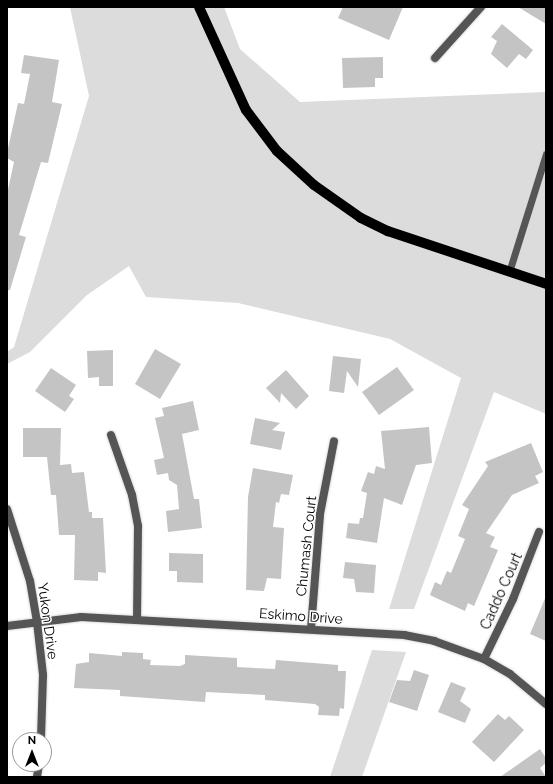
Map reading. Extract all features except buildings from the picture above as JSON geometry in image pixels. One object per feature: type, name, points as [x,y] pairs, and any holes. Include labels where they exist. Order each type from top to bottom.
[{"type":"main road","points":[[203,8],[246,110],[277,151],[314,185],[361,218],[388,231],[546,284]]},
{"type":"street","points":[[435,58],[482,7]]},
{"type":"street","points":[[111,435],[132,495],[138,526],[137,619]]},
{"type":"street","name":"Chumash Court","points":[[311,630],[320,514],[334,441]]},
{"type":"street","name":"Yukon Drive","points":[[7,509],[30,581],[37,622],[43,675],[41,732]]},
{"type":"street","name":"Caddo Court","points":[[484,659],[514,599],[539,532]]},
{"type":"street","name":"Eskimo Drive","points":[[7,626],[81,616],[404,635],[434,641],[484,659],[510,674],[546,704]]},
{"type":"lane","points":[[509,272],[546,154]]},
{"type":"shaded area","points":[[70,7],[224,7],[240,49],[300,102],[546,92],[546,414],[494,392],[414,609],[389,609],[461,378],[390,339],[238,303],[146,297],[129,266],[87,295],[30,352],[7,364],[7,352],[14,347],[89,96]]},
{"type":"shaded area","points":[[372,650],[406,652],[362,777],[330,777]]}]
